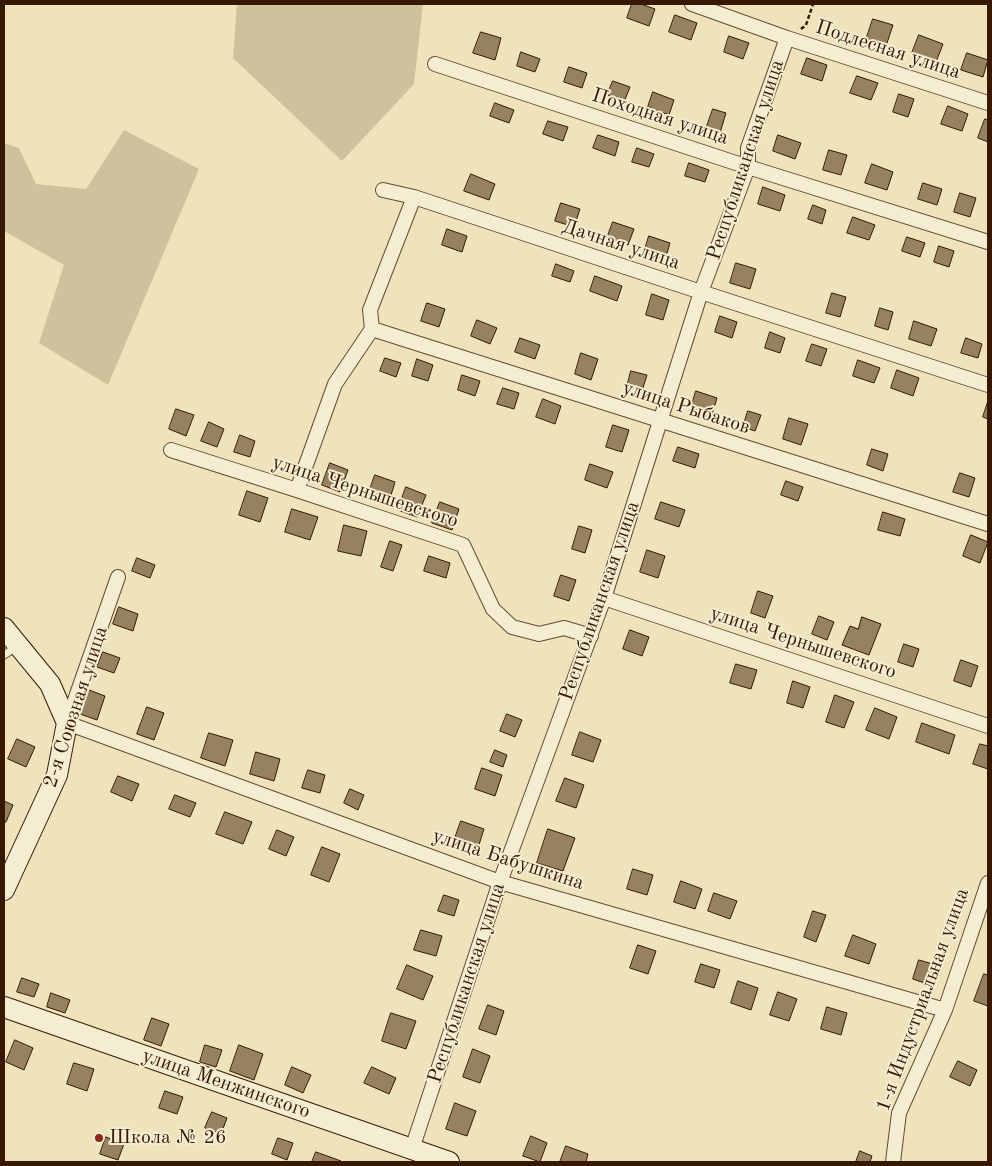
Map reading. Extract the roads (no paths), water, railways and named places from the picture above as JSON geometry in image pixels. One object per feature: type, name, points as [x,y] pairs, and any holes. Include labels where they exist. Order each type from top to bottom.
[{"type":"main road","points":[[4,628],[11,650],[50,684],[67,723]]},
{"type":"main road","name":"2-я Союзная улица","points":[[4,890],[57,775],[67,723]]},
{"type":"main road","name":"улица Менжинского","points":[[4,1007],[410,1156],[449,1162]]},
{"type":"street","name":"Подлесная улица","points":[[692,4],[787,38],[988,103]]},
{"type":"street","name":"Республиканская улица","points":[[410,1156],[500,882],[604,598],[701,292],[748,168],[748,148],[787,38]]},
{"type":"street","name":"Походная улица","points":[[435,64],[748,168],[988,242]]},
{"type":"street","name":"Дачная улица","points":[[384,190],[414,197],[988,385]]},
{"type":"street","points":[[297,490],[335,384],[372,329],[370,310],[414,197]]},
{"type":"street","name":"улица Рыбаков","points":[[372,329],[988,524]]},
{"type":"street","name":"улица Чернышевского","points":[[171,450],[463,545],[493,609],[512,627],[540,634],[564,628],[590,636]]},
{"type":"street","name":"2-я Союзная улица","points":[[67,723],[118,577]]},
{"type":"street","name":"улица Чернышевского","points":[[604,598],[988,726]]},
{"type":"street","name":"улица Бабушкина","points":[[67,723],[500,882],[945,1010]]},
{"type":"street","name":"1-я Индустриальная улица","points":[[893,1162],[899,1113],[945,1010],[988,883]]},
{"type":"place","name":"Школа № 26","points":[[99,1138]]}]
